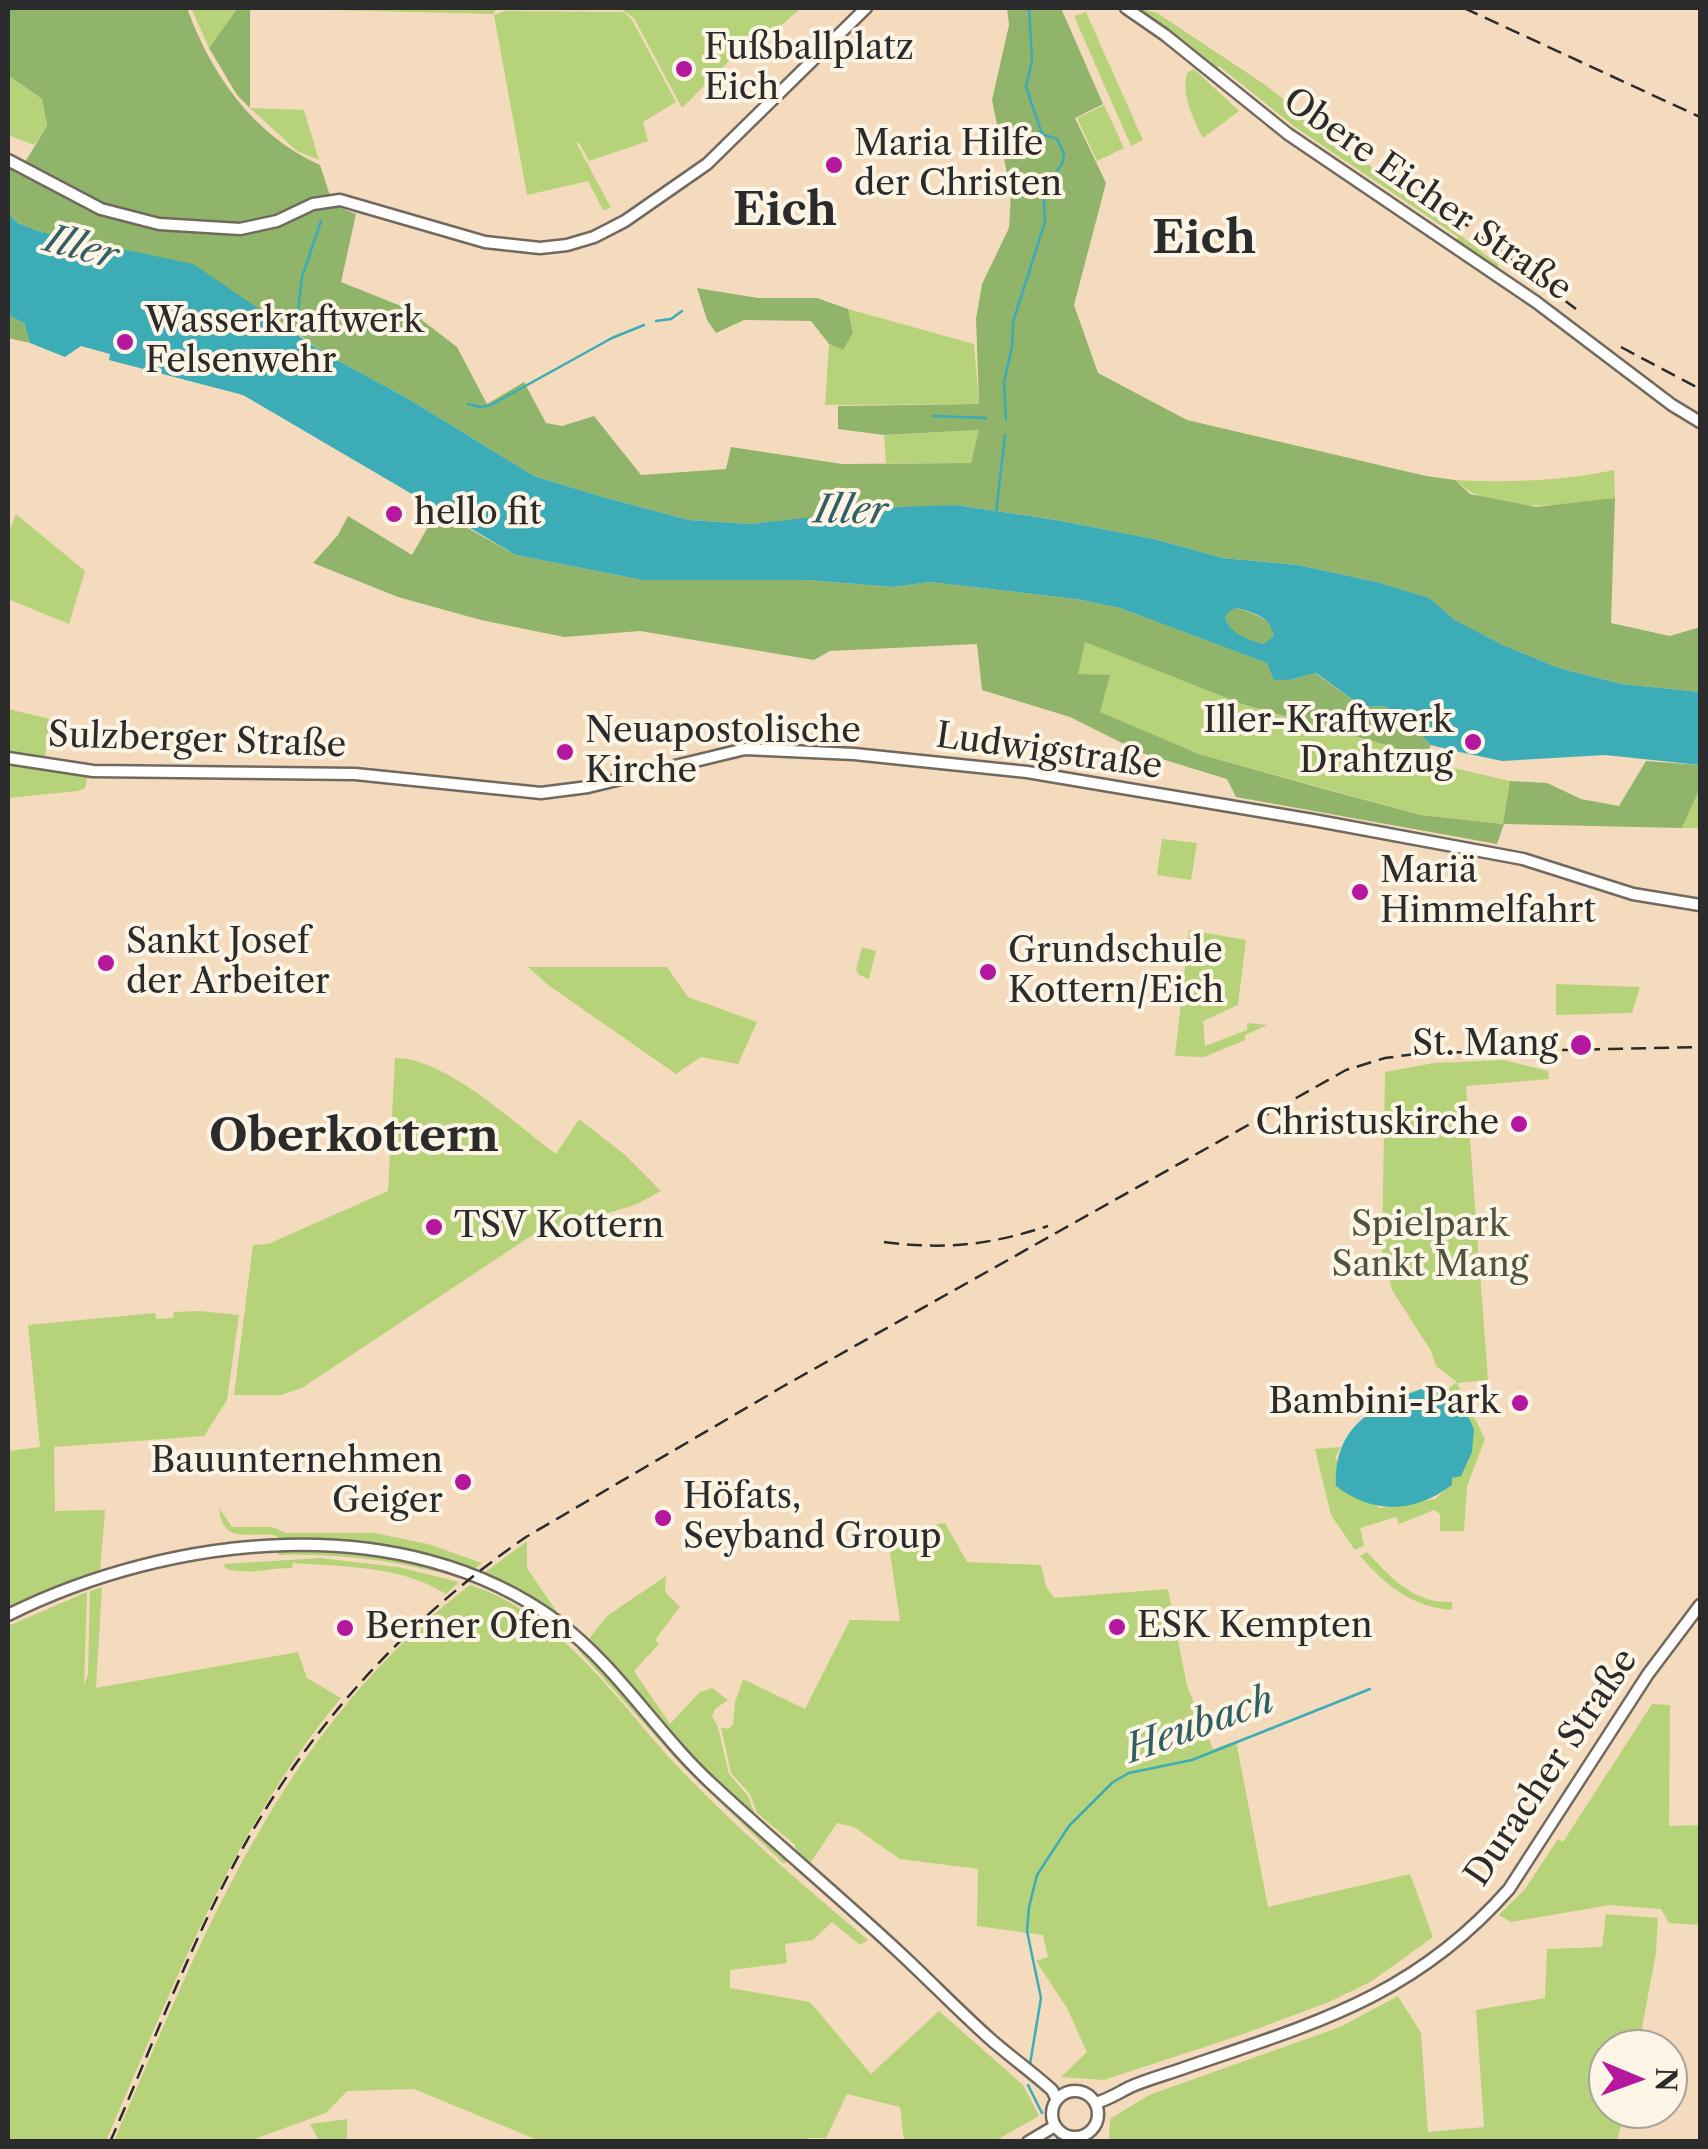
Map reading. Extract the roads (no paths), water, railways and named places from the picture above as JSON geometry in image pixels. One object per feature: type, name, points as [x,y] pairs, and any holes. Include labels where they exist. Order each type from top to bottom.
[{"type":"street","points":[[8,160],[101,210],[159,224],[240,229],[277,221],[313,204],[340,200],[491,243],[540,248],[567,245],[625,222],[707,164],[866,8]]},
{"type":"street","name":"Obere Eicher Straße","points":[[1126,8],[1165,34],[1288,134],[1536,302],[1700,422]]},
{"type":"street","name":"Ludwigstraße","points":[[384,777],[541,793],[588,787],[745,749],[870,756],[1026,772],[1313,820],[1523,859],[1633,894],[1700,905]]},
{"type":"street","name":"Sulzberger Straße","points":[[8,758],[93,771],[304,772],[384,777]]},
{"type":"street","points":[[8,1615],[100,1577],[212,1552],[292,1546],[349,1548],[425,1560],[490,1581],[557,1621],[598,1658],[688,1762],[989,2038],[1052,2090],[1057,2100]]},
{"type":"street","name":"Duracher Straße","points":[[1095,2104],[1148,2081],[1336,2016],[1378,1995],[1442,1954],[1505,1893],[1648,1674],[1700,1605]]},
{"type":"street","points":[[1078,2092],[1095,2104],[1098,2118],[1088,2134],[1073,2138],[1062,2134],[1056,2126],[1052,2113],[1057,2100],[1066,2094],[1078,2092]]},
{"type":"street","points":[[1028,2142],[1056,2126]]},
{"type":"water","name":"Iller","points":[[8,214],[18,223],[41,232],[193,264],[324,353],[407,398],[534,476],[689,520],[751,524],[956,505],[1154,539],[1223,558],[1298,565],[1377,582],[1429,598],[1455,620],[1559,668],[1622,684],[1700,692],[1700,765],[1605,755],[1502,761],[1431,745],[1400,713],[1383,706],[1363,707],[1316,673],[1274,680],[1267,663],[1120,608],[1076,599],[930,582],[893,587],[807,580],[642,580],[516,555],[243,395],[109,360],[110,354],[81,346],[65,357],[30,343],[24,323],[8,315]],"holes":[[[1237,608],[1265,620],[1274,636],[1263,644],[1235,632],[1225,618]]]},
{"type":"water","points":[[1421,1389],[1442,1393],[1455,1409],[1468,1416],[1474,1429],[1472,1452],[1461,1476],[1452,1478],[1452,1485],[1423,1501],[1394,1507],[1365,1502],[1336,1486],[1341,1449],[1359,1422],[1386,1404]]},
{"type":"waterway","points":[[1006,420],[1004,382],[1013,322],[1045,222],[1047,184],[1062,164],[1064,153],[1057,139],[1042,134],[1026,87],[1032,61],[1029,8]]},
{"type":"waterway","points":[[298,311],[302,277],[321,221]]},
{"type":"waterway","points":[[656,321],[671,319],[682,311]]},
{"type":"waterway","points":[[468,404],[491,405],[612,338],[644,325]]},
{"type":"waterway","points":[[933,416],[986,418]]},
{"type":"waterway","points":[[996,513],[1005,435]]},
{"type":"waterway","name":"Heubach","points":[[1030,2064],[1041,1998],[1027,1931],[1029,1907],[1037,1875],[1069,1826],[1113,1782],[1129,1773],[1192,1760],[1370,1689]]},
{"type":"waterway","name":"Heubach","points":[[1028,2085],[1042,2113]]},
{"type":"waterway","name":"Heubach","points":[[1057,2138],[1061,2142]]},
{"type":"railway","points":[[1464,8],[1700,117]]},
{"type":"railway","points":[[1380,166],[1422,191],[1576,309]]},
{"type":"railway","points":[[1621,347],[1700,389]]},
{"type":"railway","points":[[110,2142],[210,1911],[276,1793],[337,1710],[407,1635],[484,1567],[526,1537],[782,1387],[1346,1070],[1385,1058],[1423,1053],[1700,1047]]},
{"type":"railway","points":[[884,1242],[967,1244],[1048,1226]]},
{"type":"place","name":"Fußballplatz Eich","points":[[684,69]]},
{"type":"place","name":"Maria Hilfe der Christen","points":[[834,165]]},
{"type":"place","name":"Wasserkraftwerk Felsenwehr","points":[[125,342]]},
{"type":"place","name":"hello fit","points":[[394,514]]},
{"type":"place","name":"Iller-Kraftwerk Drahtzug","points":[[1473,742]]},
{"type":"place","name":"Neuapostolische Kirche","points":[[565,752]]},
{"type":"place","name":"Mariä Himmelfahrt","points":[[1360,892]]},
{"type":"place","name":"Sankt Josef der Arbeiter","points":[[106,963]]},
{"type":"place","name":"Grundschule Kottern/Eich","points":[[988,972]]},
{"type":"place","name":"St. Mang","points":[[1581,1045]]},
{"type":"place","name":"Christuskirche","points":[[1519,1124]]},
{"type":"place","name":"TSV Kottern","points":[[434,1227]]},
{"type":"place","name":"Bambini-Park","points":[[1520,1403]]},
{"type":"place","name":"Bauunternehmen Geiger","points":[[463,1482]]},
{"type":"place","name":"Höfats, Seyband Group","points":[[663,1518]]},
{"type":"place","name":"ESK Kempten","points":[[1117,1627]]},
{"type":"place","name":"Berner Ofen","points":[[345,1628]]},
{"type":"district","name":"Eich","points":[[785,212]]},
{"type":"district","name":"Eich","points":[[1204,240]]},
{"type":"district","name":"Oberkottern","points":[[354,1138]]},
{"type":"park label","name":"Spielpark Sankt Mang","points":[[1430,1246]]}]
